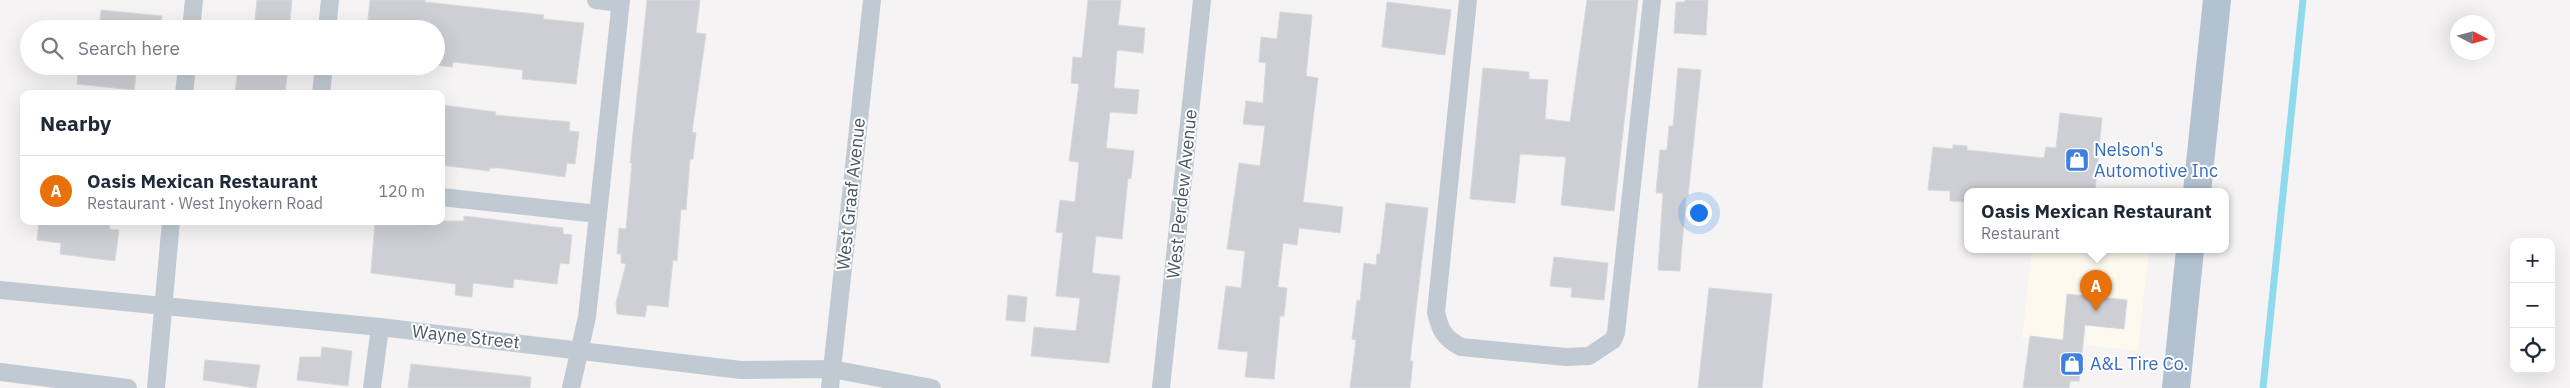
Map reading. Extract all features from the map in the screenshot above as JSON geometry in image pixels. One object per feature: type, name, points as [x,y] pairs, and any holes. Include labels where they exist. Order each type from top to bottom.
[{"type":"main road","points":[[2197,188],[2218,0]]},
{"type":"main road","points":[[2176,388],[2190,253]]},
{"type":"street","points":[[192,20],[194,0]]},
{"type":"street","points":[[329,20],[330,0]]},
{"type":"street","points":[[570,388],[586,317],[620,1],[596,0]]},
{"type":"street","name":"West Graaf Avenue","points":[[830,388],[872,0]]},
{"type":"street","name":"West Perdew Avenue","points":[[1161,388],[1202,0]]},
{"type":"street","points":[[1468,0],[1436,312],[1439,329],[1447,340],[1461,347],[1566,357],[1589,356],[1613,340],[1616,333],[1652,0]]},
{"type":"street","points":[[184,90],[186,75]]},
{"type":"street","points":[[321,90],[323,75]]},
{"type":"street","points":[[445,197],[598,214]]},
{"type":"street","points":[[156,388],[171,225]]},
{"type":"street","name":"Wayne Street","points":[[0,290],[380,327],[580,349],[740,370],[832,369],[932,388]]},
{"type":"street","points":[[372,388],[380,327]]},
{"type":"street","points":[[0,372],[128,388]]},
{"type":"shaded area","points":[[2032,253],[2149,253],[2138,351],[2022,338]]},
{"type":"building","points":[[257,0],[292,0],[290,20],[255,20]]},
{"type":"building","points":[[370,0],[425,0],[425,2],[544,15],[543,19],[584,23],[576,84],[522,79],[523,70],[453,62],[452,67],[445,66],[445,20],[368,20]]},
{"type":"building","points":[[647,0],[700,0],[696,33],[706,34],[692,132],[696,133],[693,159],[690,159],[686,210],[681,209],[677,261],[673,260],[668,307],[647,305],[645,317],[617,314],[616,303],[626,264],[621,263],[621,254],[617,254],[619,228],[626,229],[632,163],[630,163]]},
{"type":"building","points":[[1088,0],[1121,0],[1118,25],[1145,28],[1143,53],[1117,50],[1114,88],[1139,90],[1137,114],[1110,112],[1106,148],[1134,151],[1131,179],[1128,178],[1122,239],[1096,236],[1092,273],[1120,276],[1109,363],[1031,356],[1034,327],[1076,331],[1080,298],[1056,296],[1063,233],[1056,232],[1060,200],[1075,202],[1079,162],[1069,161],[1079,84],[1071,83],[1073,57],[1082,58]]},
{"type":"building","points":[[1587,0],[1638,0],[1614,211],[1561,205],[1566,157],[1520,154],[1515,203],[1470,199],[1483,68],[1529,72],[1529,79],[1548,80],[1545,119],[1570,122]]},
{"type":"building","points":[[1685,0],[1708,0],[1706,35],[1674,33],[1676,2],[1685,2]]},
{"type":"building","points":[[1387,2],[1451,10],[1445,55],[1382,47]]},
{"type":"building","points":[[101,10],[162,16],[162,20],[100,20]]},
{"type":"building","points":[[1280,12],[1312,15],[1306,76],[1318,78],[1303,202],[1343,207],[1340,233],[1299,228],[1297,245],[1283,243],[1278,287],[1287,288],[1284,316],[1280,316],[1274,379],[1245,377],[1248,352],[1218,349],[1226,286],[1241,288],[1245,251],[1227,249],[1239,163],[1260,166],[1265,126],[1243,124],[1246,101],[1263,103],[1266,63],[1259,62],[1261,37],[1277,39]]},
{"type":"building","points":[[1678,68],[1701,70],[1688,196],[1686,196],[1680,271],[1658,270],[1663,193],[1656,193],[1660,150],[1667,150],[1669,126],[1673,126]]},
{"type":"building","points":[[78,75],[136,75],[134,90],[77,84]]},
{"type":"building","points":[[237,75],[287,75],[285,90],[235,90]]},
{"type":"building","points":[[445,106],[496,112],[495,115],[570,122],[569,131],[579,132],[575,164],[567,163],[565,177],[499,168],[490,168],[489,171],[445,166]]},
{"type":"building","points":[[2060,113],[2102,118],[2095,188],[1964,188],[1964,202],[1950,201],[1950,191],[1928,190],[1933,147],[1953,149],[1953,145],[1967,146],[1967,150],[2044,158],[2046,147],[2056,148]]},
{"type":"building","points":[[1386,203],[1428,208],[1410,361],[1413,361],[1410,388],[1350,388],[1356,340],[1352,339],[1357,300],[1360,301],[1364,263],[1376,265],[1377,254],[1380,254]]},
{"type":"building","points":[[464,216],[563,228],[563,234],[572,235],[569,264],[560,263],[557,284],[514,279],[513,288],[473,283],[472,297],[455,295],[456,284],[371,273],[375,225],[445,225],[445,221],[464,221]]},
{"type":"building","points":[[39,225],[110,225],[109,229],[119,230],[115,261],[60,254],[61,243],[37,240]]},
{"type":"building","points":[[1554,257],[1608,263],[1604,300],[1571,297],[1572,288],[1550,286]]},
{"type":"building","points":[[1709,288],[1772,294],[1762,388],[1698,388]]},
{"type":"building","points":[[2067,294],[2127,300],[2124,329],[2085,325],[2079,381],[2070,381],[2069,388],[2023,388],[2030,336],[2063,340]]},
{"type":"building","points":[[1008,295],[1027,297],[1025,322],[1006,320]]},
{"type":"building","points":[[322,347],[352,351],[348,386],[297,380],[300,357],[321,357]]},
{"type":"building","points":[[205,360],[260,365],[256,388],[203,380]]},
{"type":"building","points":[[411,364],[531,377],[530,388],[408,388]]},
{"type":"waterway","points":[[2263,388],[2303,0]]},
{"type":"place","name":"Nelson's Automotive Inc","points":[[2077,160]]},
{"type":"place","name":"Oasis Mexican Restaurant","points":[[2096,311]]},
{"type":"place","name":"A&L Tire Co.","points":[[2072,364]]}]
